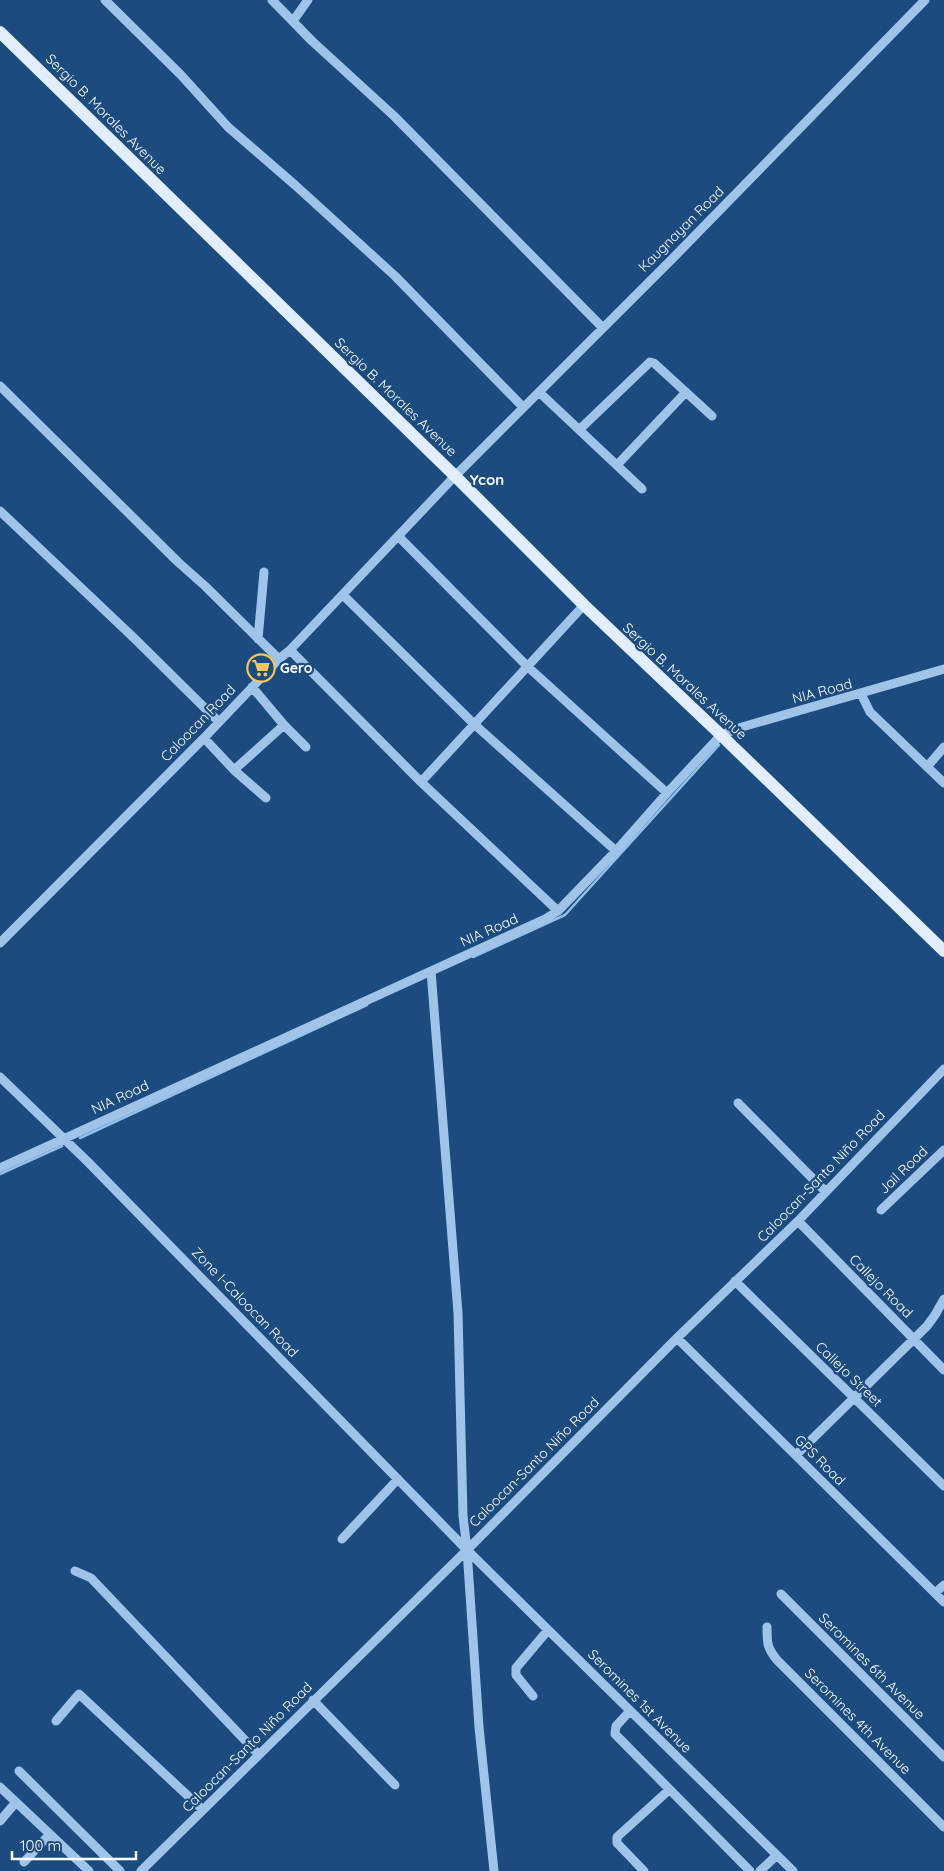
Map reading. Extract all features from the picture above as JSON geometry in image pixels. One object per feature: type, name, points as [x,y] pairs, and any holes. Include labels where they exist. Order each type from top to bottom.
[{"type":"main road","name":"Sergio B. Morales Avenue","points":[[0,32],[455,476],[584,605],[722,735],[944,951]]},
{"type":"street","points":[[105,0],[181,75],[228,127],[395,276],[523,407]]},
{"type":"street","points":[[272,0],[394,116],[603,328]]},
{"type":"street","points":[[293,21],[308,0]]},
{"type":"street","name":"Kaugnayan Road","points":[[455,476],[674,257],[925,0]]},
{"type":"street","points":[[579,430],[650,362],[654,362],[712,416]]},
{"type":"street","points":[[0,386],[278,659]]},
{"type":"street","points":[[539,392],[642,489]]},
{"type":"street","points":[[617,465],[686,392]]},
{"type":"street","name":"Caloocan Road","points":[[0,943],[204,738],[278,659],[290,650],[455,476]]},
{"type":"street","points":[[0,511],[134,638],[219,722]]},
{"type":"street","points":[[399,537],[528,667],[667,793]]},
{"type":"street","points":[[258,639],[264,572]]},
{"type":"street","points":[[343,595],[474,724],[616,851]]},
{"type":"street","points":[[420,782],[584,605]]},
{"type":"street","points":[[290,650],[420,782],[558,911]]},
{"type":"street","name":"NIA Road","points":[[0,1168],[532,926],[558,911],[616,851],[722,735],[742,727],[862,698],[944,669]]},
{"type":"street","points":[[252,687],[284,725],[306,747]]},
{"type":"street","points":[[862,698],[870,712],[944,783]]},
{"type":"street","points":[[234,770],[284,725]]},
{"type":"street","points":[[204,738],[234,770],[266,798]]},
{"type":"street","points":[[927,767],[944,747]]},
{"type":"street","points":[[431,971],[458,1313],[463,1516],[475,1672],[494,1871]]},
{"type":"street","name":"Caloocan-Santo Niño Road","points":[[142,1871],[258,1754],[467,1550],[677,1338],[798,1221],[944,1069]]},
{"type":"street","name":"Zone I-Caloocan Road","points":[[0,1077],[63,1138],[467,1550]]},
{"type":"street","points":[[738,1103],[826,1192]]},
{"type":"street","name":"Jail Road","points":[[881,1210],[944,1150]]},
{"type":"street","name":"Callejo Road","points":[[798,1221],[944,1370]]},
{"type":"street","name":"Callejo Street","points":[[735,1281],[944,1486]]},
{"type":"street","points":[[796,1456],[914,1339],[936,1315],[944,1299]]},
{"type":"street","name":"GPS Road","points":[[677,1338],[944,1602]]},
{"type":"street","points":[[342,1539],[398,1480]]},
{"type":"street","name":"Seromines 1st Avenue","points":[[467,1550],[793,1871]]},
{"type":"street","points":[[75,1571],[91,1578],[258,1754]]},
{"type":"street","points":[[935,1593],[944,1585]]},
{"type":"street","name":"Seromines 6th Avenue","points":[[782,1594],[944,1757]]},
{"type":"street","name":"Seromines 4th Avenue","points":[[766,1627],[769,1650],[777,1660],[944,1827]]},
{"type":"street","points":[[533,1696],[516,1675],[516,1668],[548,1630]]},
{"type":"street","points":[[56,1722],[79,1694],[203,1810]]},
{"type":"street","points":[[313,1700],[395,1785]]},
{"type":"street","points":[[630,1711],[616,1726],[615,1734],[750,1871]]},
{"type":"street","points":[[19,1771],[120,1871]]},
{"type":"street","points":[[0,1788],[89,1871]]},
{"type":"street","points":[[644,1871],[617,1843],[617,1837],[669,1790]]},
{"type":"street","points":[[0,1821],[16,1802]]},
{"type":"street","points":[[24,1862],[50,1835]]},
{"type":"street","points":[[760,1871],[777,1855]]},
{"type":"waterway","points":[[473,957],[565,915],[719,745]]},
{"type":"waterway","points":[[80,1138],[367,1005]]},
{"type":"waterway","points":[[0,1174],[62,1146]]},
{"type":"place","name":"Gero","points":[[261,668]]},
{"type":"district","name":"Ycon","points":[[487,479]]}]
